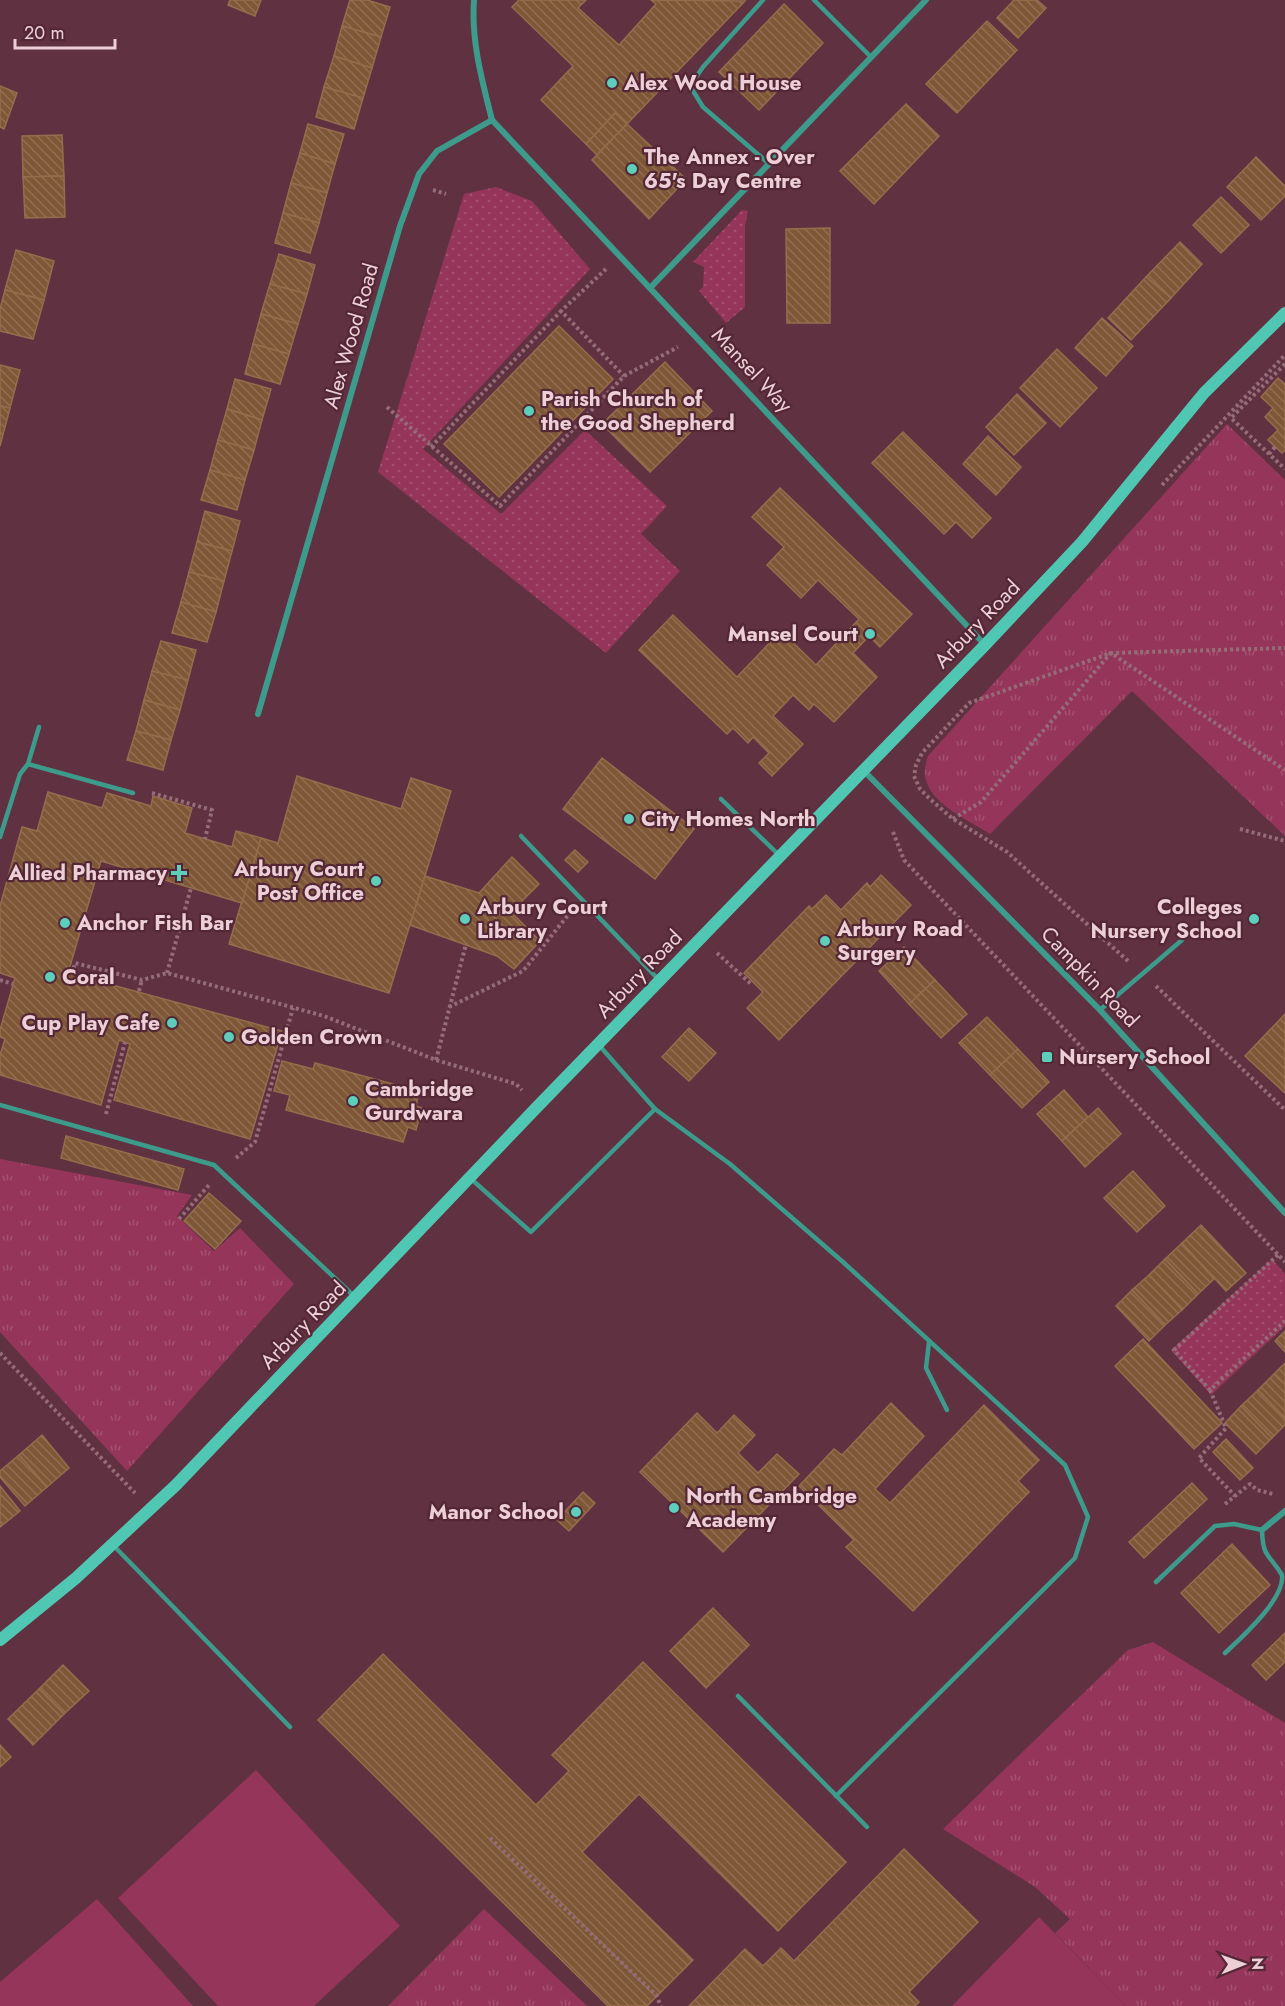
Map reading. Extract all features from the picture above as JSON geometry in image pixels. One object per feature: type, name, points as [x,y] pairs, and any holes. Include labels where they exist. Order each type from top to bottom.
[{"type":"street","points":[[474,0],[473,20],[478,62],[492,120]]},
{"type":"street","points":[[651,287],[926,0]]},
{"type":"street","name":"Mansel Way","points":[[492,120],[985,645]]},
{"type":"street","name":"Alex Wood Road","points":[[258,714],[400,226],[419,174],[437,151],[492,120]]},
{"type":"street","name":"Arbury Road","points":[[0,1640],[113,1544],[176,1485],[538,1106],[985,645],[1082,542],[1204,393],[1285,313]]},
{"type":"street","name":"Campkin Road","points":[[864,771],[1100,1011],[1285,1213]]},
{"type":"street","points":[[1262,1530],[1285,1511]]},
{"type":"lane","points":[[763,0],[703,67],[690,86],[703,107],[768,163]]},
{"type":"lane","points":[[814,0],[870,56]]},
{"type":"lane","points":[[0,837],[17,781],[28,764],[39,728]]},
{"type":"lane","points":[[28,764],[134,793]]},
{"type":"lane","points":[[721,799],[780,856]]},
{"type":"lane","points":[[521,836],[660,981]]},
{"type":"lane","points":[[1100,1011],[1182,940]]},
{"type":"lane","points":[[598,1044],[655,1109],[730,1164],[1065,1465],[1088,1517],[1075,1558],[836,1796]]},
{"type":"lane","points":[[0,1105],[214,1165],[356,1298]]},
{"type":"lane","points":[[470,1178],[531,1232],[655,1109]]},
{"type":"lane","points":[[929,1342],[926,1368],[947,1410]]},
{"type":"lane","points":[[1156,1582],[1215,1526],[1234,1524],[1262,1530],[1262,1549],[1283,1577],[1284,1592],[1273,1609],[1225,1653]]},
{"type":"lane","points":[[113,1544],[290,1727]]},
{"type":"lane","points":[[738,1696],[867,1827]]},
{"type":"path","points":[[431,448],[561,310],[620,255]]},
{"type":"path","points":[[561,310],[624,376]]},
{"type":"path","points":[[387,407],[431,448],[500,506],[624,376],[697,336]]},
{"type":"path","points":[[1285,364],[1231,418],[1285,469]]},
{"type":"path","points":[[1269,454],[1275,447]]},
{"type":"path","points":[[1285,648],[1111,653],[969,703],[922,753],[914,776],[920,789],[953,819],[1007,852],[1143,974],[1285,1110]]},
{"type":"path","points":[[1111,653],[1285,770]]},
{"type":"path","points":[[953,819],[981,802],[1111,653]]},
{"type":"path","points":[[134,793],[148,792],[212,810],[205,839]]},
{"type":"path","points":[[890,825],[904,860],[1285,1262]]},
{"type":"path","points":[[1240,829],[1285,841]]},
{"type":"path","points":[[167,973],[191,888]]},
{"type":"path","points":[[449,1007],[523,971],[581,899]]},
{"type":"path","points":[[436,1060],[466,944]]},
{"type":"path","points":[[723,958],[751,984]]},
{"type":"path","points":[[72,974],[75,963],[142,980],[167,973],[324,1016],[436,1060],[516,1084],[538,1106]]},
{"type":"path","points":[[0,980],[13,984]]},
{"type":"path","points":[[139,991],[142,980]]},
{"type":"path","points":[[179,1219],[221,1171],[255,1142],[293,1008]]},
{"type":"path","points":[[101,1134],[125,1042]]},
{"type":"path","points":[[1234,1496],[1198,1458],[1226,1428],[1210,1390],[1174,1350],[1278,1255]]},
{"type":"path","points":[[1210,1390],[1285,1321]]},
{"type":"path","points":[[0,1353],[138,1495]]},
{"type":"path","points":[[1221,1508],[1250,1484],[1257,1490],[1275,1494]]},
{"type":"path","points":[[490,1838],[656,1995],[661,2006]]},
{"type":"green space","points":[[496,187],[532,201],[590,269],[423,449],[501,514],[585,430],[667,506],[641,534],[680,571],[606,653],[378,472],[464,194]]},
{"type":"green space","points":[[742,210],[748,211],[745,226],[745,307],[726,323],[699,291],[703,287],[704,267],[693,262]]},
{"type":"green space","points":[[1227,424],[1285,480],[1285,836],[1132,691],[990,834],[953,812],[933,794],[927,783],[925,770],[928,756]]},
{"type":"green space","points":[[0,1159],[192,1195],[177,1216],[214,1251],[240,1228],[294,1284],[127,1471],[0,1332]]},
{"type":"green space","points":[[1272,1259],[1285,1274],[1285,1326],[1211,1395],[1171,1350]]},
{"type":"green space","points":[[1153,1642],[1285,1723],[1285,2006],[1126,2006],[1055,1933],[1070,1919],[1035,1887],[943,1829],[1128,1650]]},
{"type":"green space","points":[[256,1770],[400,1926],[314,2006],[218,2006],[118,1898]]},
{"type":"green space","points":[[97,1899],[193,2006],[0,2006],[0,1982]]},
{"type":"green space","points":[[484,1909],[587,2006],[388,2006]]},
{"type":"green space","points":[[1039,1917],[1126,2006],[952,2006]]},
{"type":"building","points":[[230,0],[261,0],[255,16],[228,5]]},
{"type":"building","points":[[350,0],[367,0],[390,7],[381,37],[342,26]]},
{"type":"building","name":"Alex Wood House","points":[[519,0],[586,0],[578,8],[619,45],[656,4],[651,0],[745,1],[627,124],[615,113],[586,144],[541,100],[573,66],[512,7]]},
{"type":"building","points":[[1014,0],[1037,0],[1046,8],[1018,38],[997,18]]},
{"type":"building","points":[[784,4],[823,43],[759,110],[719,72]]},
{"type":"building","points":[[987,21],[1017,50],[957,113],[926,84]]},
{"type":"building","points":[[342,26],[381,37],[372,68],[334,56]]},
{"type":"building","points":[[334,56],[372,68],[363,98],[324,87]]},
{"type":"building","points":[[0,86],[17,93],[4,129],[0,127]]},
{"type":"building","points":[[324,87],[363,98],[354,129],[316,117]]},
{"type":"building","points":[[906,104],[939,136],[874,204],[840,171]]},
{"type":"building","points":[[615,113],[627,124],[597,155],[586,144]]},
{"type":"building","points":[[308,124],[344,134],[335,164],[300,153]]},
{"type":"building","points":[[627,124],[686,179],[649,219],[592,160]]},
{"type":"building","points":[[62,135],[64,176],[23,177],[22,136]]},
{"type":"building","points":[[300,153],[335,164],[327,193],[291,183]]},
{"type":"building","points":[[1256,157],[1285,186],[1285,196],[1261,220],[1227,187]]},
{"type":"building","points":[[64,176],[65,217],[25,218],[23,177]]},
{"type":"building","points":[[291,183],[327,193],[319,223],[283,213]]},
{"type":"building","points":[[1221,197],[1249,225],[1221,253],[1193,225]]},
{"type":"building","points":[[283,213],[319,223],[310,253],[275,243]]},
{"type":"building","points":[[830,228],[830,323],[787,323],[786,229]]},
{"type":"building","points":[[1180,242],[1202,264],[1171,298],[1146,277]]},
{"type":"building","points":[[16,250],[54,261],[44,300],[5,290]]},
{"type":"building","points":[[279,254],[315,265],[307,294],[270,284]]},
{"type":"building","points":[[1146,277],[1171,298],[1131,340],[1108,318]]},
{"type":"building","points":[[270,284],[307,294],[298,324],[261,314]]},
{"type":"building","points":[[5,290],[44,300],[33,339],[0,331],[0,309]]},
{"type":"building","points":[[261,314],[298,324],[289,354],[253,344]]},
{"type":"building","points":[[1102,318],[1133,346],[1106,376],[1075,348]]},
{"type":"building","name":"Parish Church of the Good Shepherd","points":[[559,326],[613,379],[499,497],[444,444]]},
{"type":"building","points":[[253,344],[289,354],[280,384],[245,374]]},
{"type":"building","points":[[1057,349],[1097,388],[1060,427],[1020,388]]},
{"type":"building","points":[[665,362],[712,411],[650,472],[602,424]]},
{"type":"building","points":[[0,365],[20,370],[10,408],[0,406]]},
{"type":"building","points":[[1278,378],[1285,384],[1285,450],[1282,453],[1268,440],[1278,430],[1265,417],[1273,408],[1261,397]]},
{"type":"building","points":[[235,379],[271,389],[262,420],[227,409]]},
{"type":"building","points":[[1017,394],[1046,423],[1014,455],[986,427]]},
{"type":"building","points":[[0,406],[10,408],[0,446]]},
{"type":"building","points":[[227,409],[262,420],[254,450],[218,440]]},
{"type":"building","points":[[903,432],[991,518],[972,538],[956,522],[944,534],[872,463]]},
{"type":"building","points":[[988,436],[1021,467],[996,495],[963,464]]},
{"type":"building","points":[[218,440],[254,450],[245,480],[210,470]]},
{"type":"building","points":[[210,470],[245,480],[237,510],[201,500]]},
{"type":"building","name":"Mansel Court","points":[[780,488],[912,614],[880,647],[869,636],[853,653],[877,677],[834,722],[814,704],[809,710],[793,695],[773,716],[803,744],[772,776],[759,763],[769,753],[753,737],[748,743],[733,728],[727,734],[639,650],[673,615],[737,677],[781,631],[816,665],[859,619],[818,580],[801,598],[767,565],[784,547],[752,517]]},
{"type":"building","points":[[205,511],[240,521],[232,551],[197,542]]},
{"type":"building","points":[[197,542],[232,551],[224,581],[189,572]]},
{"type":"building","points":[[189,572],[224,581],[216,612],[181,602]]},
{"type":"building","points":[[181,602],[216,612],[207,642],[172,633]]},
{"type":"building","points":[[161,641],[196,650],[188,680],[152,671]]},
{"type":"building","points":[[152,671],[188,680],[180,710],[144,700]]},
{"type":"building","points":[[144,700],[180,710],[171,740],[136,731]]},
{"type":"building","points":[[136,731],[171,740],[163,770],[127,760]]},
{"type":"building","name":"City Homes North","points":[[602,758],[694,829],[655,879],[563,809]]},
{"type":"building","points":[[297,776],[401,809],[411,778],[451,791],[389,993],[229,944],[261,838],[278,843]]},
{"type":"building","points":[[48,792],[102,808],[107,793],[151,806],[153,796],[192,808],[185,833],[232,847],[236,831],[261,838],[242,903],[101,861],[68,973],[282,1031],[250,1139],[114,1100],[130,1044],[119,1040],[101,1105],[0,1075],[0,1055],[5,1039],[0,1037],[0,1030],[15,978],[0,973],[0,906],[22,827],[37,831]]},
{"type":"building","points":[[575,850],[588,862],[578,872],[565,860]]},
{"type":"building","name":"Arbury Court Library","points":[[512,857],[539,884],[511,912],[540,941],[514,969],[497,956],[410,925],[425,876],[479,893]]},
{"type":"building","name":"Arbury Road Surgery","points":[[881,875],[911,905],[779,1040],[747,1008],[763,992],[744,973],[809,906],[812,909],[826,895],[841,910],[867,883],[870,887]]},
{"type":"building","points":[[904,947],[935,980],[909,1004],[879,971]]},
{"type":"building","points":[[935,980],[967,1014],[941,1038],[909,1004]]},
{"type":"building","points":[[1285,1014],[1285,1093],[1245,1056]]},
{"type":"building","points":[[987,1017],[1018,1049],[990,1075],[959,1043]]},
{"type":"building","points":[[689,1028],[716,1053],[689,1081],[662,1057]]},
{"type":"building","points":[[1018,1049],[1049,1082],[1022,1108],[990,1075]]},
{"type":"building","name":"Cambridge Gurdwara","points":[[282,1061],[313,1069],[315,1063],[419,1091],[416,1106],[422,1108],[416,1130],[408,1127],[403,1142],[286,1110],[290,1095],[274,1091]]},
{"type":"building","points":[[1064,1090],[1088,1117],[1062,1141],[1037,1114]]},
{"type":"building","points":[[1098,1108],[1121,1134],[1085,1167],[1062,1141]]},
{"type":"building","points":[[66,1136],[184,1169],[178,1190],[61,1158]]},
{"type":"building","points":[[1133,1171],[1165,1206],[1137,1232],[1104,1198]]},
{"type":"building","points":[[209,1193],[241,1221],[215,1249],[184,1221]]},
{"type":"building","points":[[1201,1225],[1246,1273],[1226,1291],[1182,1243]]},
{"type":"building","points":[[1182,1243],[1214,1279],[1198,1294],[1165,1259]]},
{"type":"building","points":[[1165,1259],[1198,1294],[1182,1310],[1149,1275]]},
{"type":"building","points":[[1149,1275],[1182,1310],[1165,1325],[1132,1290]]},
{"type":"building","points":[[1132,1290],[1165,1325],[1149,1341],[1116,1306]]},
{"type":"building","points":[[1285,1331],[1285,1352],[1275,1341]]},
{"type":"building","points":[[1143,1339],[1222,1423],[1194,1449],[1115,1366]]},
{"type":"building","points":[[1285,1363],[1285,1385],[1274,1374]]},
{"type":"building","points":[[1274,1374],[1285,1385],[1285,1418],[1258,1390]]},
{"type":"building","points":[[1258,1390],[1285,1418],[1285,1425],[1272,1438],[1241,1406]]},
{"type":"building","points":[[891,1403],[924,1436],[875,1489],[890,1503],[984,1405],[1039,1460],[1018,1481],[1029,1492],[913,1611],[846,1547],[854,1540],[799,1486],[834,1449],[842,1455]]},
{"type":"building","points":[[1241,1406],[1272,1438],[1256,1454],[1225,1423]]},
{"type":"building","points":[[697,1413],[717,1433],[734,1415],[755,1435],[738,1453],[758,1473],[777,1454],[799,1474],[723,1552],[640,1472]]},
{"type":"building","points":[[42,1435],[69,1468],[47,1487],[19,1455]]},
{"type":"building","points":[[1226,1439],[1253,1468],[1240,1480],[1213,1452]]},
{"type":"building","points":[[19,1455],[47,1487],[25,1506],[0,1477],[0,1471]]},
{"type":"building","points":[[1192,1483],[1207,1499],[1144,1558],[1129,1542]]},
{"type":"building","points":[[0,1486],[20,1511],[0,1527]]},
{"type":"building","name":"Manor School","points":[[583,1492],[595,1503],[569,1531],[557,1520]]},
{"type":"building","points":[[1232,1544],[1270,1585],[1219,1633],[1181,1593]]},
{"type":"building","points":[[713,1608],[749,1645],[706,1688],[670,1651]]},
{"type":"building","points":[[1285,1633],[1285,1662],[1266,1680],[1252,1665]]},
{"type":"building","points":[[383,1654],[536,1805],[569,1771],[552,1755],[643,1662],[846,1862],[778,1931],[639,1794],[582,1852],[693,1960],[647,2006],[608,2006],[318,1720]]},
{"type":"building","points":[[63,1665],[89,1691],[64,1714],[39,1689]]},
{"type":"building","points":[[39,1689],[64,1714],[33,1745],[8,1719]]},
{"type":"building","points":[[0,1745],[11,1757],[0,1767]]},
{"type":"building","points":[[904,1849],[978,1922],[909,1992],[919,2002],[915,2006],[689,2006],[745,1949],[763,1966],[781,1948],[794,1961]]},
{"type":"place","name":"Alex Wood House","points":[[612,83]]},
{"type":"place","name":"The Annex - Over 65's Day Centre","points":[[632,169]]},
{"type":"place","name":"Parish Church of the Good Shepherd","points":[[529,411]]},
{"type":"place","name":"Mansel Court","points":[[870,634]]},
{"type":"place","name":"City Homes North","points":[[629,819]]},
{"type":"place","name":"Allied Pharmacy","points":[[179,873]]},
{"type":"place","name":"Arbury Court Post Office","points":[[376,881]]},
{"type":"place","name":"Arbury Court Library","points":[[465,919]]},
{"type":"place","name":"Colleges Nursery School","points":[[1254,919]]},
{"type":"place","name":"Anchor Fish Bar","points":[[65,923]]},
{"type":"place","name":"Arbury Road Surgery","points":[[825,941]]},
{"type":"place","name":"Coral","points":[[50,977]]},
{"type":"place","name":"Cup Play Cafe","points":[[172,1023]]},
{"type":"place","name":"Golden Crown","points":[[229,1037]]},
{"type":"place","name":"Nursery School","points":[[1047,1057]]},
{"type":"place","name":"Cambridge Gurdwara","points":[[353,1101]]},
{"type":"place","name":"North Cambridge Academy","points":[[674,1508]]},
{"type":"place","name":"Manor School","points":[[576,1512]]}]
